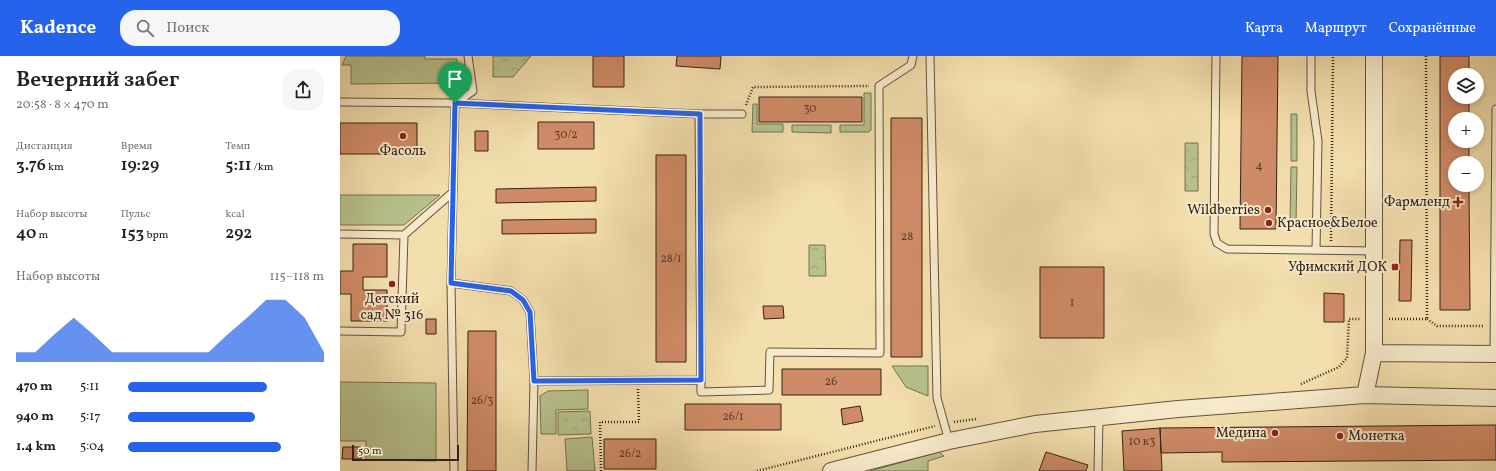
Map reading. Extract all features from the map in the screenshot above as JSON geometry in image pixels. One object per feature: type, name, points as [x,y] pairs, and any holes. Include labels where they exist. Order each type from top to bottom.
[{"type":"street","points":[[1365,395],[1374,353],[1374,56]]},
{"type":"street","points":[[1374,353],[1495,354]]},
{"type":"street","points":[[831,471],[949,441],[1035,424],[1178,409],[1365,395],[1496,398]]},
{"type":"lane","points":[[455,103],[473,91],[468,56]]},
{"type":"lane","points":[[700,114],[701,392],[769,390],[770,352],[880,353],[879,86],[910,64],[913,56]]},
{"type":"lane","points":[[930,56],[937,398],[949,441]]},
{"type":"lane","points":[[1216,56],[1215,240],[1221,247],[1227,249],[1374,251]]},
{"type":"lane","points":[[1311,56],[1311,91],[1318,141],[1316,250]]},
{"type":"lane","points":[[340,102],[455,103],[700,114],[742,114]]},
{"type":"lane","points":[[454,471],[451,283],[455,103]]},
{"type":"lane","points":[[1495,354],[1496,109]]},
{"type":"lane","points":[[340,234],[404,236],[452,192]]},
{"type":"lane","points":[[340,330],[401,332],[404,236]]},
{"type":"lane","points":[[451,283],[511,291],[523,300],[530,312],[534,381],[532,471]]},
{"type":"lane","points":[[534,381],[701,380]]},
{"type":"lane","points":[[1098,471],[1099,417]]},
{"type":"path","points":[[1331,250],[1333,56]]},
{"type":"path","points":[[1426,56],[1427,319]]},
{"type":"path","points":[[742,114],[753,87],[879,86]]},
{"type":"path","points":[[1339,367],[1347,358],[1350,319],[1362,319]]},
{"type":"path","points":[[1389,319],[1427,319],[1437,326],[1494,326]]},
{"type":"path","points":[[601,471],[600,422],[639,422],[638,380]]},
{"type":"green space","points":[[346,56],[425,56],[425,59],[457,59],[457,83],[351,84],[351,65],[342,65]]},
{"type":"green space","points":[[493,56],[531,56],[513,77],[493,77]]},
{"type":"green space","points":[[864,93],[871,93],[871,130],[869,132],[840,132],[840,125],[864,125]]},
{"type":"green space","points":[[753,104],[757,104],[757,124],[783,124],[783,132],[752,132]]},
{"type":"green space","points":[[1291,114],[1297,114],[1297,161],[1291,161]]},
{"type":"green space","points":[[792,125],[831,125],[831,133],[792,132]]},
{"type":"green space","points":[[1185,143],[1198,143],[1198,191],[1185,191]]},
{"type":"green space","points":[[1291,167],[1297,167],[1296,224],[1290,224]]},
{"type":"green space","points":[[340,195],[440,195],[404,225],[340,225]]},
{"type":"green space","points":[[809,245],[825,245],[826,276],[809,276]]},
{"type":"green space","points":[[892,366],[928,366],[928,396],[906,387]]},
{"type":"green space","points":[[340,382],[436,383],[436,461],[366,460],[366,441],[340,441]]},
{"type":"green space","points":[[588,390],[588,409],[556,410],[556,434],[541,434],[540,396],[548,391]]},
{"type":"green space","points":[[590,411],[591,434],[558,435],[558,412]]},
{"type":"green space","points":[[592,437],[595,471],[567,471],[565,439]]},
{"type":"green space","points":[[939,452],[944,456],[928,461],[928,471],[870,471]]},
{"type":"building","points":[[593,56],[624,56],[624,87],[593,87]]},
{"type":"building","points":[[677,56],[721,56],[720,69],[676,66]]},
{"type":"building","points":[[1242,56],[1278,56],[1276,229],[1240,229]]},
{"type":"building","points":[[1440,56],[1469,56],[1469,68],[1448,68],[1448,104],[1469,104],[1469,112],[1448,112],[1448,148],[1469,148],[1469,156],[1448,156],[1448,192],[1469,192],[1470,310],[1440,310]]},
{"type":"building","points":[[759,97],[862,97],[862,122],[759,122]]},
{"type":"building","points":[[891,118],[922,118],[922,357],[891,357]]},
{"type":"building","points":[[538,122],[594,122],[594,149],[538,149]]},
{"type":"building","points":[[340,123],[417,123],[417,154],[340,154]]},
{"type":"building","points":[[475,131],[488,131],[488,151],[475,151]]},
{"type":"building","points":[[656,155],[686,155],[686,362],[656,362]]},
{"type":"building","points":[[596,187],[596,201],[496,203],[496,189]]},
{"type":"building","points":[[596,219],[596,233],[502,234],[502,220]]},
{"type":"building","points":[[1400,240],[1412,240],[1411,301],[1399,301]]},
{"type":"building","points":[[353,244],[387,244],[387,277],[363,277],[363,290],[387,290],[387,321],[351,321],[351,294],[340,294],[340,271],[353,271]]},
{"type":"building","points":[[1040,267],[1104,267],[1104,338],[1040,338]]},
{"type":"building","points":[[1324,293],[1344,294],[1344,322],[1324,322]]},
{"type":"building","points":[[763,306],[783,306],[784,318],[764,319]]},
{"type":"building","points":[[426,319],[436,319],[436,334],[426,334]]},
{"type":"building","points":[[468,331],[496,331],[496,471],[467,471]]},
{"type":"building","points":[[782,369],[881,369],[881,395],[782,395]]},
{"type":"building","points":[[685,404],[781,404],[781,430],[685,430]]},
{"type":"building","points":[[860,406],[863,421],[843,425],[841,409]]},
{"type":"building","points":[[1496,425],[1496,460],[1222,462],[1222,452],[1161,453],[1160,428]]},
{"type":"building","points":[[1160,428],[1162,471],[1124,471],[1122,431]]},
{"type":"building","points":[[604,439],[656,439],[656,469],[604,469]]},
{"type":"building","points":[[343,447],[361,447],[361,459],[342,459]]},
{"type":"building","points":[[1046,452],[1088,465],[1086,471],[1039,471]]},
{"type":"place","name":"Фасоль","points":[[403,136]]},
{"type":"place","name":"Фармленд","points":[[1458,202]]},
{"type":"place","name":"Wildberries","points":[[1268,210]]},
{"type":"place","name":"Красное&Белое","points":[[1269,223]]},
{"type":"place","name":"Уфимский ДОК","points":[[1395,267]]},
{"type":"place","name":"Детский сад № 316","points":[[392,284]]},
{"type":"place","name":"Медина","points":[[1275,433]]},
{"type":"place","name":"Монетка","points":[[1340,436]]},
{"type":"route","points":[[455,103],[700,114],[701,380],[534,381],[530,312],[523,300],[511,291],[451,283],[455,103]]}]
